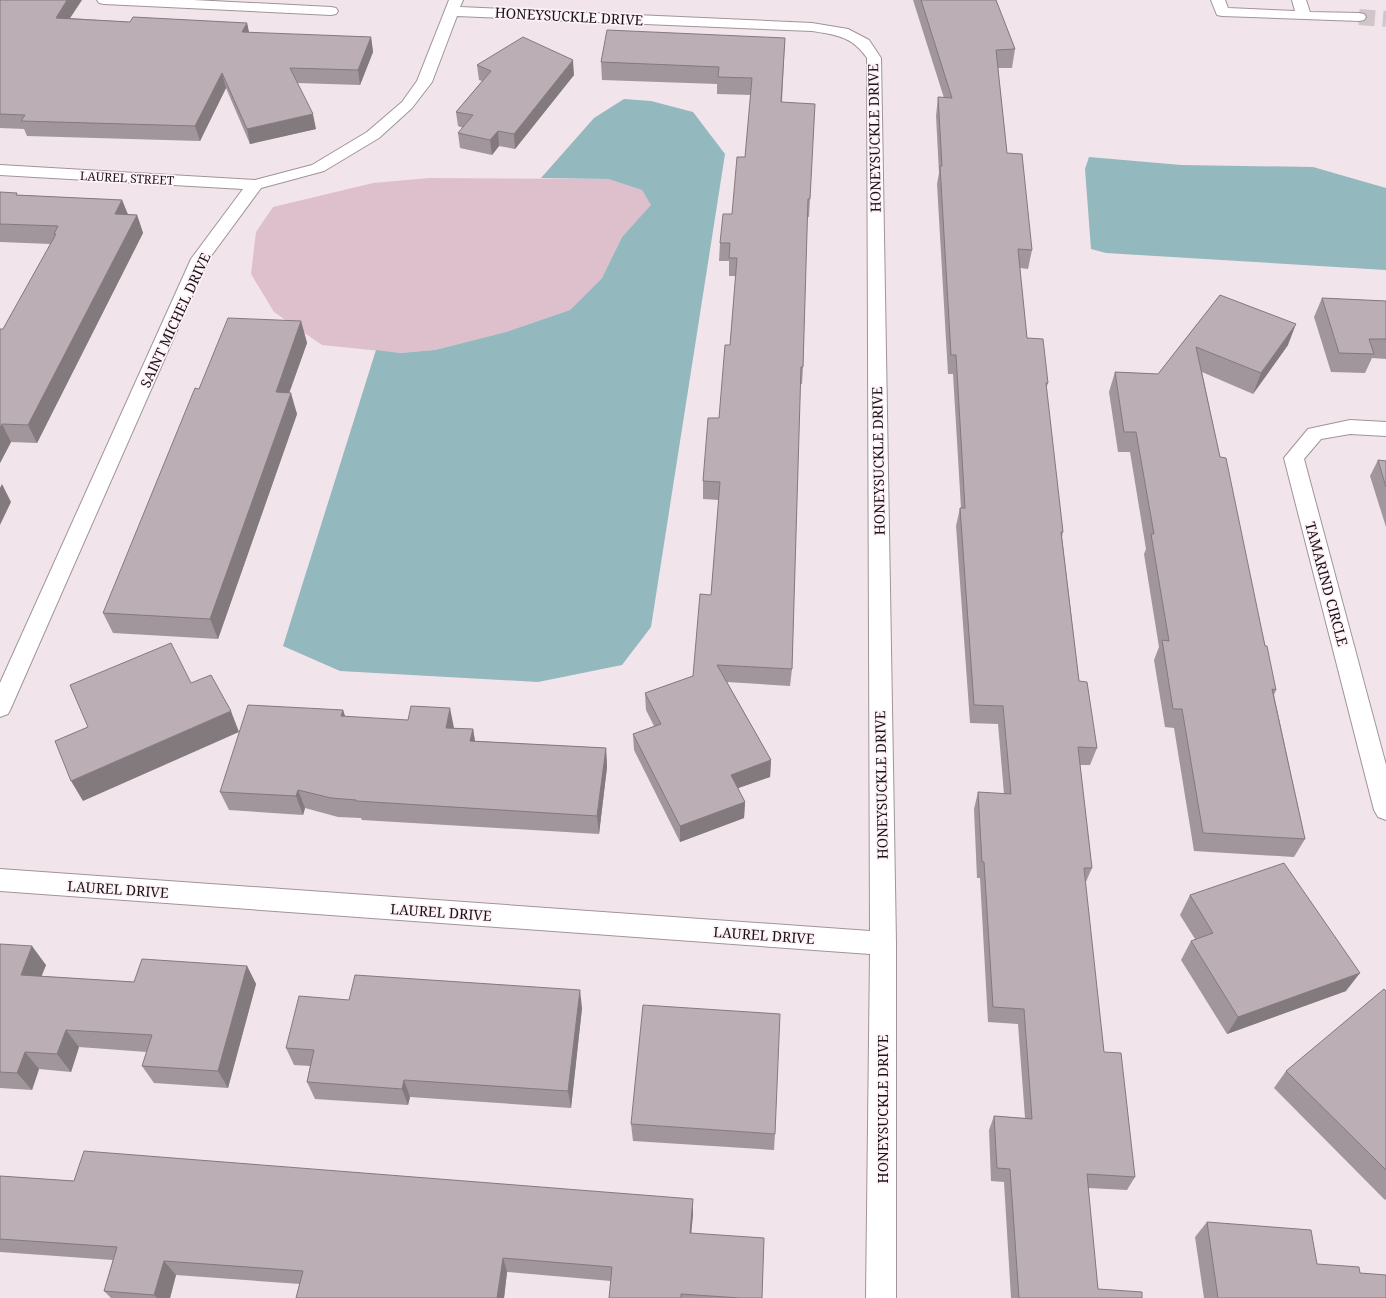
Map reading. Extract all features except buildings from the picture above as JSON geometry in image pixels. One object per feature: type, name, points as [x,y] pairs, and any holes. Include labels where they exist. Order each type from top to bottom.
[{"type":"street","points":[[104,0],[332,11]]},
{"type":"street","points":[[1218,0],[1222,12],[1359,18]]},
{"type":"street","points":[[1299,0],[1304,16]]},
{"type":"street","points":[[255,185],[318,168],[373,135],[407,105],[424,82],[454,5]]},
{"type":"street","name":"HONEYSUCKLE DRIVE","points":[[454,5],[812,27],[843,32],[864,43],[874,58],[883,943],[881,1298]]},
{"type":"street","name":"LAUREL STREET","points":[[0,170],[255,185]]},
{"type":"street","name":"SAINT MICHEL DRIVE","points":[[0,708],[200,259],[255,185]]},
{"type":"street","name":"TAMARIND CIRCLE","points":[[1386,429],[1350,427],[1315,434],[1294,458],[1386,810]]},
{"type":"street","name":"LAUREL DRIVE","points":[[0,880],[883,943]]},
{"type":"shaded area","points":[[429,178],[608,179],[642,190],[652,205],[622,237],[602,278],[570,310],[506,332],[435,350],[400,353],[322,345],[274,312],[251,274],[256,232],[273,207],[373,183]]},
{"type":"water","points":[[624,99],[651,101],[693,112],[725,154],[651,627],[622,665],[538,682],[340,671],[283,646],[376,350],[400,353],[435,350],[506,332],[570,310],[602,278],[622,237],[651,205],[642,190],[608,179],[541,178],[594,118]]},
{"type":"water","points":[[1089,157],[1181,165],[1313,167],[1386,188],[1386,270],[1106,253],[1091,249],[1085,169]]},
{"type":"tunnel","points":[[1359,17],[1386,19]]}]
